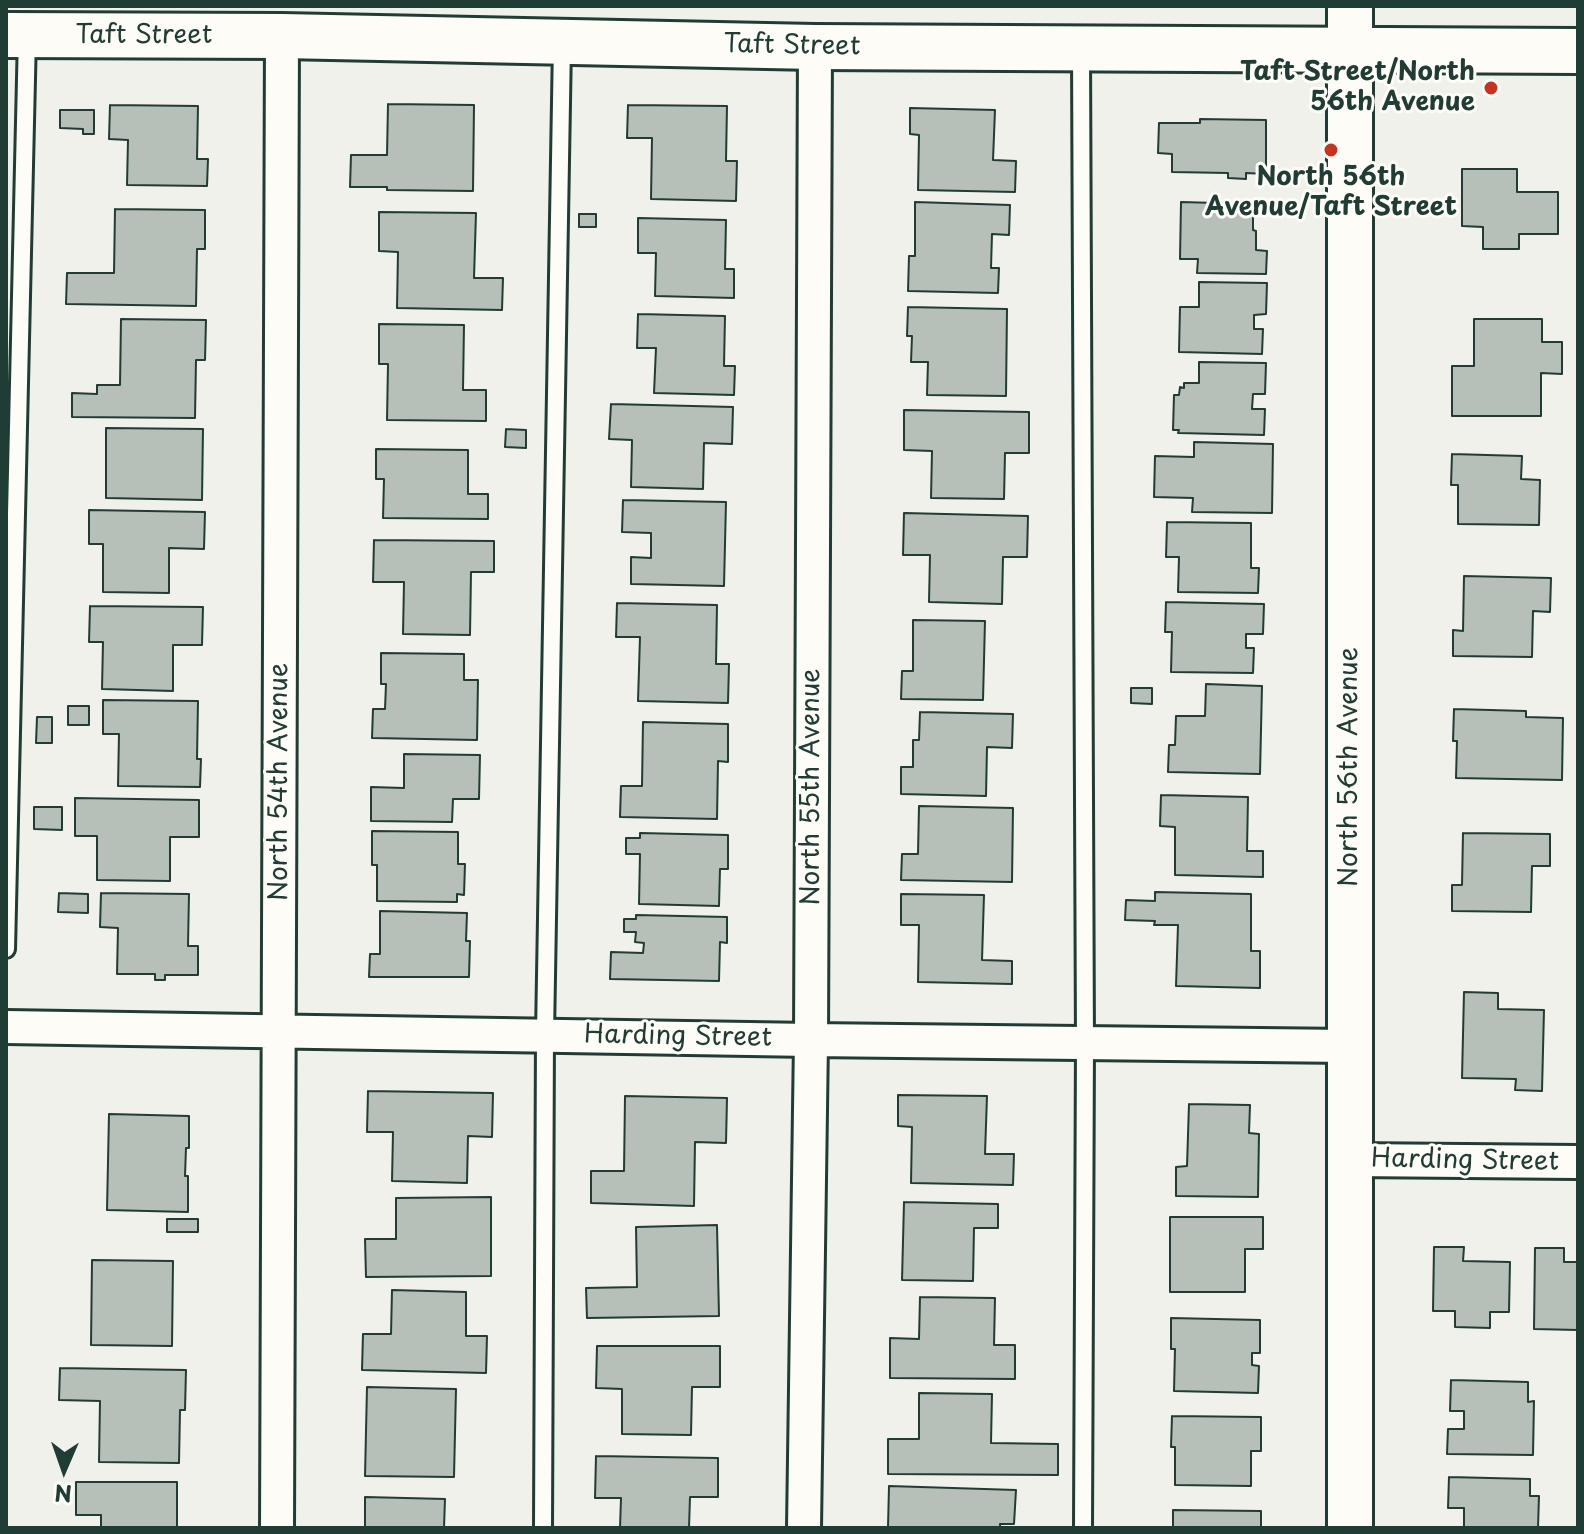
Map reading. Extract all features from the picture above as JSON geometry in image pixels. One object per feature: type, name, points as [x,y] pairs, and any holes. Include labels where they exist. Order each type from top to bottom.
[{"type":"street","name":"North 56th Avenue","points":[[1350,6],[1350,1528]]},
{"type":"street","name":"Taft Street","points":[[17,35],[282,36],[815,47],[1578,51]]},
{"type":"street","name":"North 54th Avenue","points":[[277,1528],[282,36]]},
{"type":"street","name":"North 55th Avenue","points":[[804,1528],[811,1040],[815,47]]},
{"type":"street","name":"Harding Street","points":[[6,1027],[1349,1046]]},
{"type":"street","name":"Harding Street","points":[[1351,1160],[1578,1162]]},
{"type":"lane","points":[[6,949],[17,35]]},
{"type":"lane","points":[[543,1528],[545,1034],[562,42]]},
{"type":"lane","points":[[1081,48],[1085,1043],[1083,1528]]},
{"type":"building","points":[[388,104],[474,105],[473,191],[350,187],[351,155],[387,155]]},
{"type":"building","points":[[110,105],[198,106],[197,159],[208,159],[207,186],[127,185],[128,140],[109,139]]},
{"type":"building","points":[[628,105],[727,106],[726,161],[737,161],[736,201],[651,199],[652,138],[627,138]]},
{"type":"building","points":[[910,108],[995,110],[993,160],[1016,161],[1015,192],[918,190],[919,135],[910,134]]},
{"type":"building","points":[[60,110],[94,110],[94,134],[83,134],[83,129],[60,128]]},
{"type":"building","points":[[1200,119],[1266,120],[1266,174],[1246,173],[1246,179],[1228,178],[1228,173],[1172,172],[1172,154],[1158,153],[1159,123],[1200,123]]},
{"type":"building","points":[[1462,169],[1517,169],[1517,192],[1558,192],[1558,234],[1519,234],[1519,249],[1483,249],[1483,227],[1462,226]]},
{"type":"building","points":[[915,202],[1010,205],[1009,235],[992,234],[991,268],[999,268],[998,293],[908,291],[909,256],[915,256]]},
{"type":"building","points":[[1181,202],[1253,204],[1256,250],[1267,251],[1266,274],[1197,273],[1198,259],[1180,259]]},
{"type":"building","points":[[115,209],[205,210],[205,249],[197,249],[196,306],[66,304],[67,273],[114,273]]},
{"type":"building","points":[[379,212],[476,213],[474,278],[503,278],[502,310],[397,308],[398,252],[379,251]]},
{"type":"building","points":[[579,214],[596,214],[596,227],[579,227]]},
{"type":"building","points":[[638,218],[726,220],[725,269],[734,269],[734,298],[655,296],[656,253],[638,253]]},
{"type":"building","points":[[1199,282],[1267,283],[1266,314],[1254,315],[1254,329],[1263,329],[1262,354],[1179,352],[1180,307],[1199,307]]},
{"type":"building","points":[[908,307],[1007,309],[1006,396],[927,395],[928,362],[911,362],[912,336],[907,336]]},
{"type":"building","points":[[638,314],[725,316],[724,366],[735,366],[734,395],[654,393],[656,348],[637,348]]},
{"type":"building","points":[[121,319],[206,320],[205,360],[196,360],[195,418],[72,417],[72,393],[97,394],[97,385],[120,385]]},
{"type":"building","points":[[1474,319],[1542,319],[1542,342],[1562,342],[1562,374],[1541,373],[1541,416],[1452,416],[1452,366],[1474,366]]},
{"type":"building","points":[[379,324],[464,325],[463,390],[486,390],[486,421],[387,420],[388,364],[379,364]]},
{"type":"building","points":[[1199,362],[1266,363],[1265,394],[1253,394],[1252,409],[1265,409],[1264,435],[1178,433],[1179,430],[1173,430],[1174,395],[1179,395],[1184,383],[1199,383]]},
{"type":"building","points":[[611,404],[733,407],[732,444],[704,443],[703,489],[631,487],[632,440],[609,439]]},
{"type":"building","points":[[904,410],[1029,412],[1029,453],[1005,453],[1004,499],[931,498],[932,451],[904,450]]},
{"type":"building","points":[[106,428],[203,429],[202,500],[106,498]]},
{"type":"building","points":[[506,429],[526,430],[526,448],[505,447]]},
{"type":"building","points":[[1194,442],[1273,444],[1272,513],[1192,512],[1193,498],[1154,497],[1155,456],[1194,457]]},
{"type":"building","points":[[376,449],[468,450],[468,494],[488,494],[488,519],[383,518],[384,479],[376,479]]},
{"type":"building","points":[[1452,454],[1522,456],[1521,479],[1540,480],[1539,525],[1458,524],[1458,485],[1451,485]]},
{"type":"building","points":[[623,500],[726,502],[724,586],[631,584],[631,557],[651,558],[651,533],[622,532]]},
{"type":"building","points":[[89,510],[205,512],[204,549],[169,548],[169,593],[103,592],[103,544],[89,544]]},
{"type":"building","points":[[904,513],[1028,516],[1027,557],[1003,557],[1002,604],[929,602],[930,555],[903,555]]},
{"type":"building","points":[[1167,522],[1251,523],[1251,568],[1259,568],[1258,593],[1178,592],[1179,557],[1166,557]]},
{"type":"building","points":[[374,540],[494,541],[494,572],[471,572],[470,635],[403,634],[404,582],[373,582]]},
{"type":"building","points":[[1464,576],[1551,578],[1550,612],[1533,611],[1532,657],[1453,656],[1453,630],[1463,631]]},
{"type":"building","points":[[1166,602],[1264,604],[1263,634],[1246,634],[1246,648],[1254,648],[1253,673],[1171,672],[1172,632],[1165,632]]},
{"type":"building","points":[[617,603],[717,605],[716,664],[729,664],[728,703],[638,701],[640,637],[616,637]]},
{"type":"building","points":[[90,606],[203,607],[202,645],[173,645],[173,691],[102,689],[103,642],[89,642]]},
{"type":"building","points":[[913,620],[985,621],[983,700],[901,699],[902,671],[913,671]]},
{"type":"building","points":[[381,653],[464,654],[464,680],[478,680],[477,740],[372,738],[373,709],[385,709],[386,684],[381,684]]},
{"type":"building","points":[[1206,684],[1262,686],[1260,774],[1168,772],[1169,745],[1175,745],[1176,716],[1205,716]]},
{"type":"building","points":[[1131,688],[1152,688],[1152,704],[1131,703]]},
{"type":"building","points":[[103,700],[198,701],[200,787],[118,786],[119,734],[103,734]]},
{"type":"building","points":[[68,706],[89,706],[89,725],[68,725]]},
{"type":"building","points":[[1454,709],[1526,711],[1526,717],[1563,718],[1562,780],[1456,778]]},
{"type":"building","points":[[920,712],[1013,714],[1012,748],[987,747],[986,796],[901,794],[901,767],[913,767],[913,740],[919,740]]},
{"type":"building","points":[[37,717],[52,717],[52,743],[36,743]]},
{"type":"building","points":[[643,722],[728,724],[728,762],[718,761],[717,819],[620,817],[621,786],[642,786]]},
{"type":"building","points":[[404,754],[480,755],[479,799],[453,799],[452,822],[371,821],[371,787],[404,788]]},
{"type":"building","points":[[1161,795],[1248,797],[1247,851],[1263,851],[1263,877],[1175,875],[1175,827],[1160,826]]},
{"type":"building","points":[[75,798],[199,800],[199,837],[170,837],[170,881],[97,880],[97,836],[75,836]]},
{"type":"building","points":[[919,806],[1013,808],[1012,882],[901,880],[902,854],[918,854]]},
{"type":"building","points":[[34,807],[62,807],[62,830],[34,829]]},
{"type":"building","points":[[372,831],[458,832],[458,864],[465,864],[464,895],[457,894],[457,902],[377,901],[377,865],[372,865]]},
{"type":"building","points":[[640,833],[728,835],[728,869],[720,869],[719,906],[639,904],[640,854],[626,854],[626,838],[640,838]]},
{"type":"building","points":[[1463,833],[1550,834],[1550,866],[1532,866],[1531,912],[1452,911],[1452,885],[1462,885]]},
{"type":"building","points":[[1155,892],[1251,894],[1251,951],[1260,951],[1260,988],[1176,986],[1178,925],[1125,920],[1126,900],[1155,901]]},
{"type":"building","points":[[59,893],[88,894],[88,913],[58,912]]},
{"type":"building","points":[[101,893],[189,894],[188,946],[198,946],[198,975],[165,975],[165,980],[155,980],[155,974],[117,974],[118,928],[100,927]]},
{"type":"building","points":[[901,894],[984,895],[982,960],[1012,961],[1012,984],[918,982],[919,925],[901,925]]},
{"type":"building","points":[[380,911],[467,913],[469,977],[369,977],[370,954],[380,954]]},
{"type":"building","points":[[636,915],[727,917],[727,943],[720,942],[719,981],[610,979],[611,952],[643,953],[644,943],[635,942],[636,932],[624,932],[624,919],[636,919]]},
{"type":"building","points":[[1464,992],[1498,993],[1498,1009],[1544,1010],[1542,1091],[1515,1090],[1516,1079],[1462,1078]]},
{"type":"building","points":[[368,1091],[493,1093],[492,1137],[468,1136],[467,1183],[392,1181],[393,1132],[367,1132]]},
{"type":"building","points":[[898,1095],[987,1096],[985,1154],[1014,1154],[1013,1185],[911,1183],[912,1127],[898,1126]]},
{"type":"building","points":[[625,1096],[727,1098],[726,1143],[695,1142],[694,1206],[591,1203],[591,1171],[624,1171]]},
{"type":"building","points":[[1189,1104],[1250,1105],[1249,1133],[1259,1134],[1258,1197],[1176,1196],[1176,1167],[1187,1166]]},
{"type":"building","points":[[109,1114],[189,1116],[185,1176],[188,1176],[188,1212],[107,1210]]},
{"type":"building","points":[[491,1197],[491,1276],[366,1277],[365,1239],[396,1239],[396,1198]]},
{"type":"building","points":[[904,1202],[998,1204],[998,1228],[974,1228],[973,1281],[902,1280]]},
{"type":"building","points":[[1170,1217],[1263,1217],[1263,1249],[1245,1249],[1245,1292],[1170,1292]]},
{"type":"building","points":[[167,1219],[198,1219],[198,1232],[167,1232]]},
{"type":"building","points":[[717,1225],[719,1316],[587,1318],[586,1288],[637,1287],[636,1227]]},
{"type":"building","points":[[1434,1247],[1464,1247],[1463,1261],[1510,1262],[1509,1312],[1490,1312],[1490,1328],[1455,1327],[1455,1311],[1433,1311]]},
{"type":"building","points":[[1535,1248],[1564,1248],[1564,1262],[1578,1262],[1578,1330],[1534,1329]]},
{"type":"building","points":[[92,1260],[173,1261],[172,1346],[91,1345]]},
{"type":"building","points":[[392,1290],[466,1292],[466,1336],[487,1336],[486,1373],[362,1370],[363,1334],[391,1334]]},
{"type":"building","points":[[920,1297],[995,1298],[994,1345],[1015,1345],[1015,1379],[890,1378],[890,1338],[919,1339]]},
{"type":"building","points":[[1171,1318],[1260,1320],[1260,1353],[1252,1353],[1252,1365],[1259,1366],[1258,1393],[1174,1391],[1175,1349],[1171,1349]]},
{"type":"building","points":[[597,1346],[720,1346],[720,1387],[692,1387],[691,1435],[622,1434],[622,1389],[596,1388]]},
{"type":"building","points":[[60,1368],[186,1370],[185,1410],[180,1410],[179,1463],[99,1462],[100,1401],[59,1400]]},
{"type":"building","points":[[1451,1380],[1528,1382],[1528,1402],[1534,1401],[1533,1455],[1447,1454],[1448,1429],[1464,1429],[1464,1411],[1450,1411]]},
{"type":"building","points":[[367,1387],[456,1389],[454,1477],[365,1476]]},
{"type":"building","points":[[919,1393],[992,1394],[991,1443],[1058,1444],[1058,1475],[888,1474],[888,1439],[919,1439]]},
{"type":"building","points":[[1172,1416],[1261,1417],[1261,1451],[1251,1451],[1251,1486],[1175,1485]]},
{"type":"building","points":[[596,1456],[718,1458],[718,1497],[690,1497],[689,1528],[620,1528],[621,1498],[595,1498]]},
{"type":"building","points":[[1449,1477],[1530,1479],[1530,1496],[1539,1496],[1538,1528],[1464,1528],[1464,1508],[1448,1508]]},
{"type":"building","points":[[76,1482],[177,1482],[177,1528],[101,1528],[101,1515],[76,1515]]},
{"type":"building","points":[[889,1486],[1016,1490],[1014,1524],[1000,1524],[1000,1528],[888,1527]]},
{"type":"building","points":[[365,1497],[445,1499],[444,1528],[365,1528]]},
{"type":"building","points":[[1173,1510],[1261,1511],[1261,1528],[1173,1528]]},
{"type":"place","name":"Taft Street/North 56th Avenue","points":[[1491,88]]},
{"type":"place","name":"North 56th Avenue/Taft Street","points":[[1331,150]]}]
